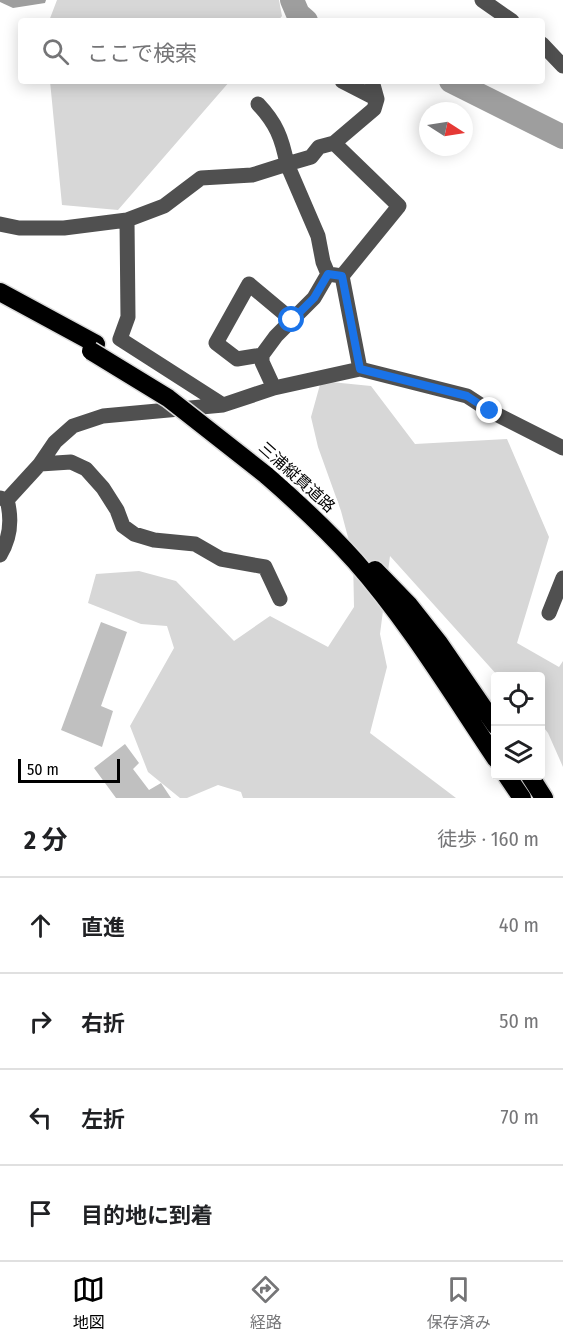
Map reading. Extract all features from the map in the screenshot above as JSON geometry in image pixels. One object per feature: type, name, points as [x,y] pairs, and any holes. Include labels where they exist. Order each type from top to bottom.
[{"type":"highway","name":"三浦縦貫道路","points":[[0,292],[189,403],[325,518],[409,605],[439,643],[491,720]]},
{"type":"highway","name":"三浦縦貫道路","points":[[0,302],[94,348]]},
{"type":"highway","name":"三浦縦貫道路","points":[[268,472],[357,563],[411,634],[491,753]]},
{"type":"highway","points":[[510,780],[522,798]]},
{"type":"highway","points":[[533,780],[544,798]]},
{"type":"street","points":[[482,0],[508,18]]},
{"type":"street","points":[[545,47],[563,66]]},
{"type":"street","points":[[348,84],[377,99]]},
{"type":"street","points":[[0,224],[19,228],[64,228],[127,220],[164,206],[201,178],[252,175],[310,157],[319,147],[334,143],[374,109],[377,99],[373,84]]},
{"type":"street","points":[[258,104],[271,118],[282,140],[287,164],[318,236],[323,262],[335,275],[360,369]]},
{"type":"street","points":[[274,388],[262,362],[262,355],[276,336],[399,206],[334,143]]},
{"type":"street","points":[[127,220],[128,317],[120,339],[222,405]]},
{"type":"street","points":[[262,355],[237,359],[216,343],[249,284],[292,320]]},
{"type":"street","points":[[0,555],[12,518],[3,499],[40,464],[55,442],[73,426],[103,416],[222,405],[274,388],[360,369],[467,396],[490,411],[563,448]]},
{"type":"street","points":[[40,464],[71,462],[87,469],[104,488],[123,526],[134,534],[154,540],[195,544],[221,559],[265,567],[280,599]]},
{"type":"street","points":[[549,613],[563,578]]},
{"type":"shaded area","points":[[0,0],[46,0],[45,3],[13,8]]},
{"type":"shaded area","points":[[57,0],[279,0],[282,16],[280,18],[50,18]]},
{"type":"shaded area","points":[[50,84],[227,84],[118,210],[62,205]]},
{"type":"shaded area","points":[[321,381],[371,386],[415,444],[507,439],[549,537],[517,643],[559,667],[563,661],[563,767],[545,729],[545,672],[494,672],[390,556],[380,634],[387,667],[370,733],[456,798],[243,798],[241,792],[218,785],[187,798],[180,798],[148,772],[130,726],[174,648],[167,626],[141,624],[88,603],[96,574],[139,571],[176,581],[234,641],[270,616],[328,647],[354,607],[353,556],[341,511],[318,447],[311,417]]},
{"type":"building","points":[[101,622],[127,632],[101,706],[113,711],[102,747],[61,730]]},
{"type":"building","points":[[125,744],[139,763],[133,769],[149,790],[161,783],[171,798],[116,798],[94,768]]},
{"type":"waterway","points":[[292,0],[298,14],[303,18]]},
{"type":"waterway","points":[[457,84],[563,137]]},
{"type":"route","points":[[292,320],[314,298],[328,274],[342,276],[360,369],[467,396],[490,411]]}]
